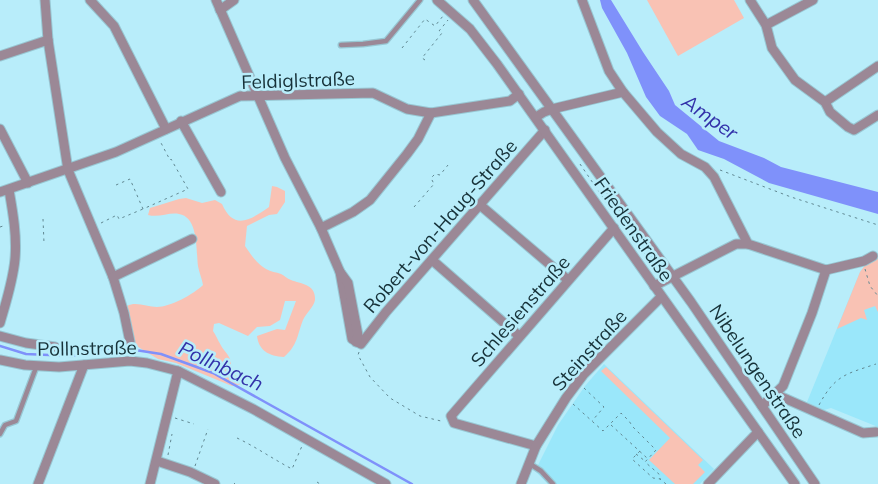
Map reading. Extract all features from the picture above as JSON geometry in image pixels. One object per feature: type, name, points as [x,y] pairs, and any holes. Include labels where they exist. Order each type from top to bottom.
[{"type":"street","points":[[45,0],[48,40],[68,170],[114,277],[130,342]]},
{"type":"street","points":[[90,0],[114,26],[166,129]]},
{"type":"street","points":[[216,0],[284,158],[321,228],[340,272],[348,326],[352,339],[358,343]]},
{"type":"street","points":[[220,10],[234,0]]},
{"type":"street","name":"Friedenstraße","points":[[437,0],[470,29],[519,94],[795,484]]},
{"type":"street","name":"Nibelungenstraße","points":[[473,0],[673,276],[815,484]]},
{"type":"street","points":[[582,0],[609,71],[623,92],[657,132],[681,154],[705,167],[714,177],[748,244]]},
{"type":"street","points":[[750,0],[766,25],[772,48],[795,80],[824,102],[830,112],[854,130],[877,117]]},
{"type":"street","points":[[766,25],[813,0]]},
{"type":"street","points":[[0,56],[48,40]]},
{"type":"street","points":[[824,102],[878,66]]},
{"type":"street","points":[[536,117],[552,109],[623,92]]},
{"type":"street","name":"Feldiglstraße","points":[[4,191],[116,152],[240,96],[256,94],[373,93],[407,109],[431,113],[510,101],[519,94]]},
{"type":"street","points":[[321,228],[353,212],[370,200],[408,154],[431,113]]},
{"type":"street","points":[[181,122],[221,192]]},
{"type":"street","points":[[0,129],[28,183]]},
{"type":"street","name":"Robert-von-Haug-Straße","points":[[358,343],[545,130]]},
{"type":"street","points":[[0,323],[15,259],[14,223],[4,191]]},
{"type":"street","points":[[480,205],[568,280]]},
{"type":"street","name":"Schlesienstraße","points":[[451,416],[614,228]]},
{"type":"street","points":[[114,277],[192,239]]},
{"type":"street","points":[[654,286],[736,244],[748,244],[826,270],[864,261],[873,256]]},
{"type":"street","points":[[432,260],[520,336]]},
{"type":"street","points":[[762,406],[783,386],[812,313],[826,270]]},
{"type":"street","name":"Steinstraße","points":[[521,484],[536,446],[559,408],[584,374],[661,297]]},
{"type":"street","points":[[0,336],[26,343],[55,347]]},
{"type":"street","name":"Pollnstraße","points":[[0,360],[24,365],[59,367],[130,361],[147,363],[178,371],[253,409],[385,484]]},
{"type":"street","points":[[38,484],[84,365]]},
{"type":"street","points":[[150,484],[178,371]]},
{"type":"street","points":[[775,394],[863,433],[876,432]]},
{"type":"street","points":[[451,416],[454,423],[536,446]]},
{"type":"street","points":[[708,484],[758,432]]},
{"type":"street","points":[[157,461],[215,484]]},
{"type":"lane","points":[[341,44],[363,44],[386,40],[420,0]]},
{"type":"lane","points":[[0,434],[5,425],[16,421],[37,366]]},
{"type":"lane","points":[[530,464],[541,470],[553,484]]},
{"type":"path","points":[[402,48],[425,19],[435,26],[451,12]]},
{"type":"path","points":[[425,60],[422,58],[442,33],[439,31],[451,12]]},
{"type":"path","points":[[92,227],[117,215],[119,219],[188,189],[170,160],[157,133]]},
{"type":"path","points":[[576,158],[648,258]]},
{"type":"path","points":[[414,206],[434,184],[431,178],[435,174],[440,175],[448,165]]},
{"type":"path","points":[[705,167],[716,168],[791,197],[878,225]]},
{"type":"path","points":[[116,185],[130,179],[143,208]]},
{"type":"path","points":[[43,219],[44,243]]},
{"type":"path","points":[[864,261],[870,286],[878,296]]},
{"type":"path","points":[[358,343],[358,355],[370,377],[390,398],[420,416],[441,421],[451,416]]},
{"type":"path","points":[[815,413],[825,394],[844,375],[876,364]]},
{"type":"path","points":[[578,383],[604,407],[592,421]]},
{"type":"path","points":[[576,406],[603,432],[621,413],[656,450],[645,462]]},
{"type":"path","points":[[174,418],[194,424]]},
{"type":"path","points":[[610,424],[647,458]]},
{"type":"path","points":[[192,474],[208,429]]},
{"type":"path","points":[[237,438],[292,469],[306,439]]},
{"type":"path","points":[[640,451],[632,459],[653,478],[660,479],[666,484]]},
{"type":"path","points":[[636,454],[660,475],[660,479]]},
{"type":"path","points":[[316,482],[320,484]]},
{"type":"shaded area","points":[[647,0],[734,0],[744,18],[678,56]]},
{"type":"shaded area","points":[[272,186],[285,191],[285,202],[277,214],[269,215],[247,226],[245,246],[254,259],[263,267],[307,286],[315,295],[312,308],[303,320],[295,344],[289,353],[284,357],[269,354],[262,349],[257,336],[277,329],[285,330],[296,301],[285,301],[280,320],[270,326],[257,327],[248,336],[219,323],[214,324],[213,331],[230,359],[230,370],[241,380],[242,384],[232,386],[176,363],[158,359],[130,342],[127,306],[138,304],[157,307],[168,305],[188,296],[203,285],[198,266],[195,236],[190,221],[179,214],[148,215],[150,208],[186,198],[202,203],[215,200],[222,204],[232,218],[237,220],[249,219],[269,207]]},
{"type":"shaded area","points":[[878,256],[878,312],[875,306],[864,310],[867,320],[861,318],[837,329],[860,272],[868,261]]},
{"type":"shaded area","points":[[878,262],[878,427],[831,408],[824,410],[807,402],[860,272]]},
{"type":"shaded area","points":[[604,364],[714,469],[700,484],[548,484],[535,471],[558,425],[585,386]]},
{"type":"shaded area","points":[[606,367],[703,460],[698,465],[705,472],[693,484],[675,484],[649,460],[670,438],[601,371]]},
{"type":"water","points":[[600,0],[611,0],[669,91],[675,105],[719,141],[764,158],[781,167],[878,192],[878,214],[769,183],[724,159],[698,150],[687,134],[660,116],[646,97],[627,53],[602,8]]},
{"type":"waterway","name":"Pollnbach","points":[[0,346],[26,354],[72,356],[116,347],[161,354],[213,373],[412,484]]},
{"type":"water label","name":"Amper","points":[[710,117]]}]
